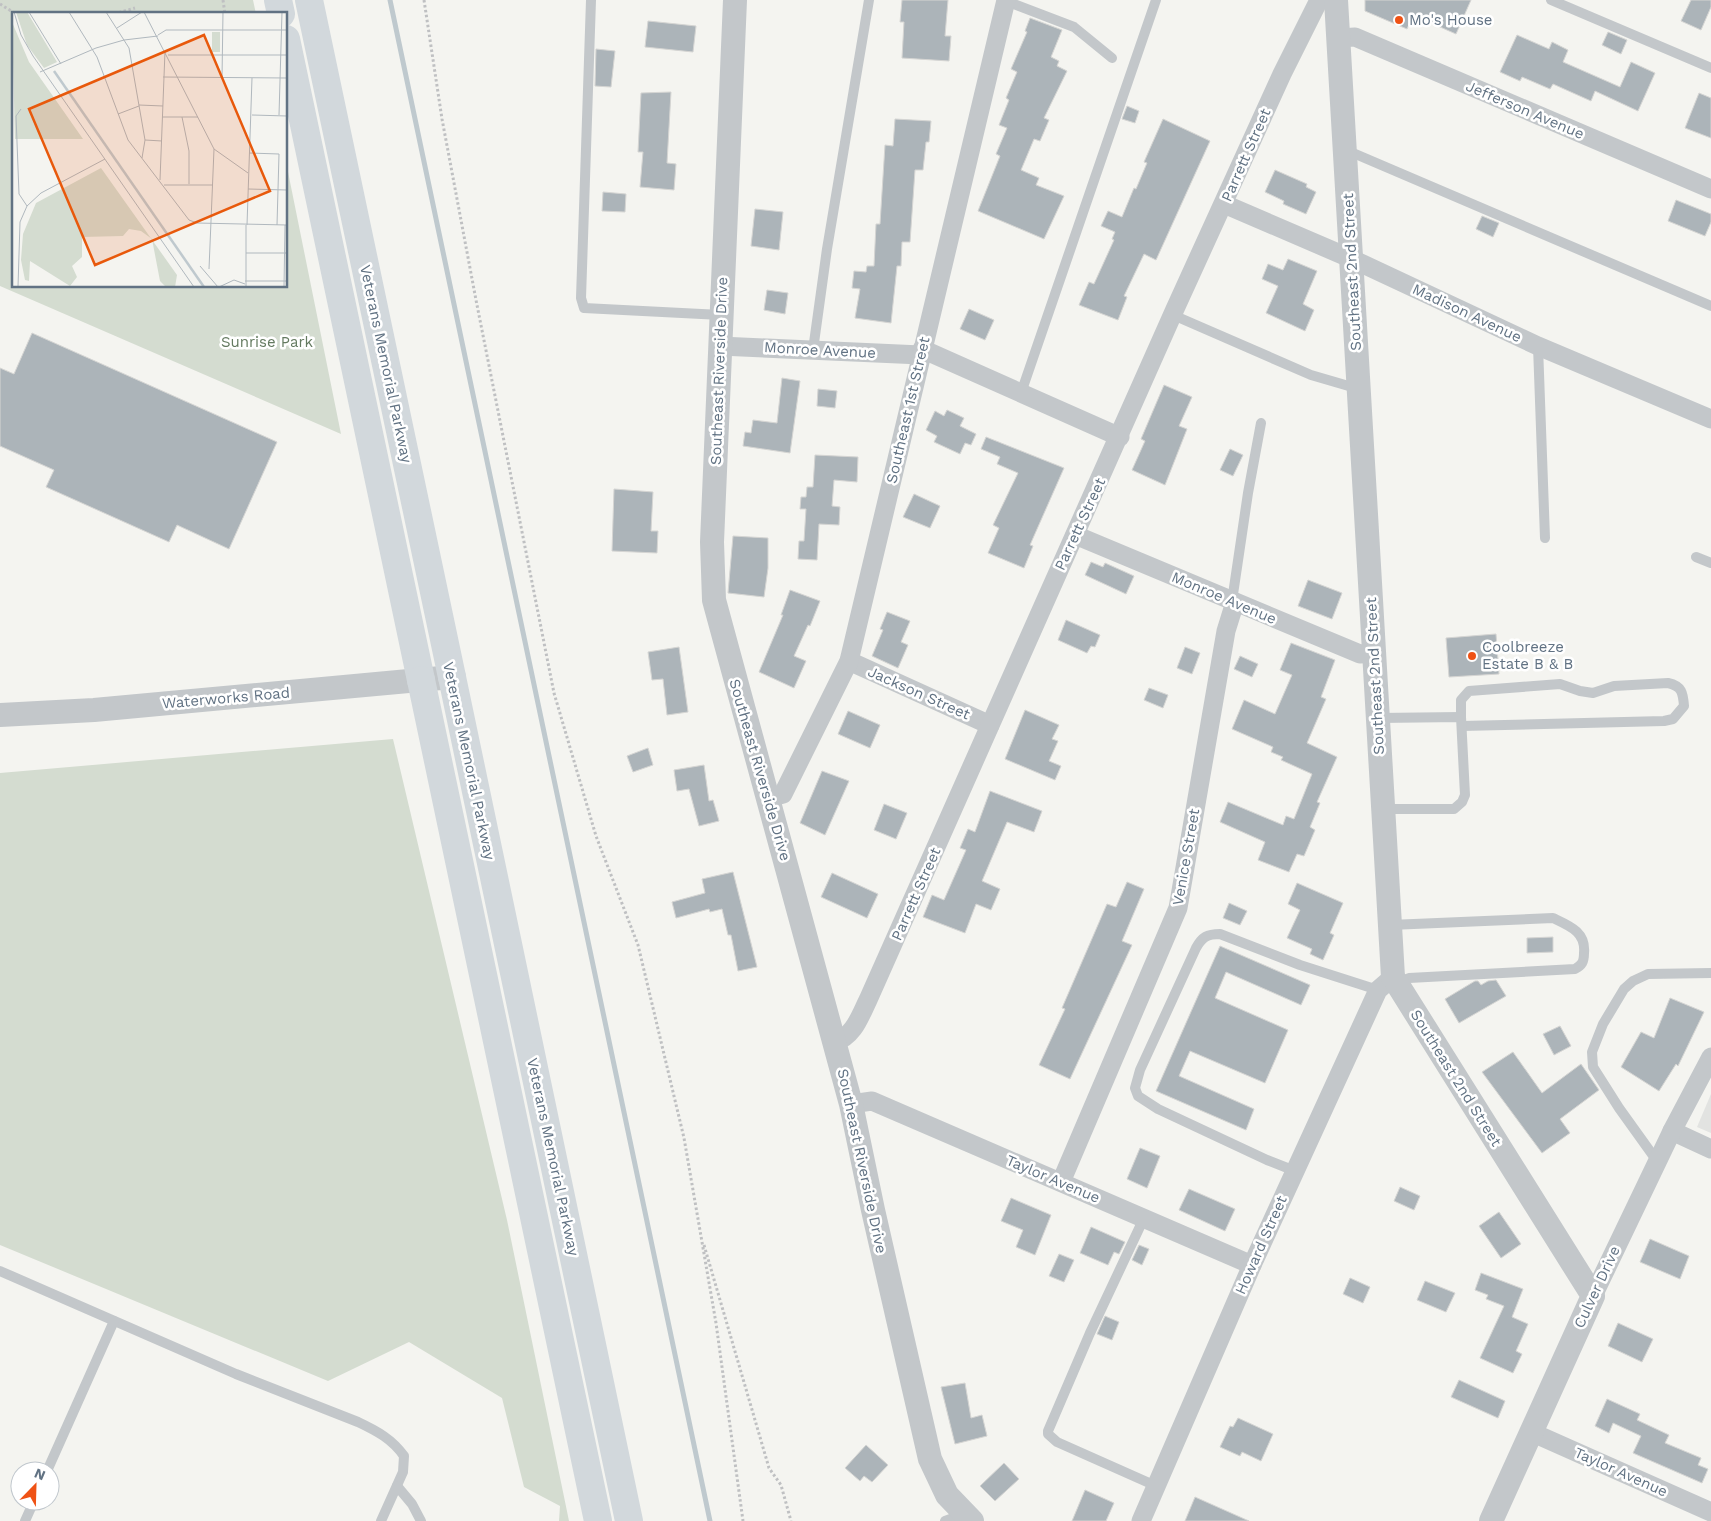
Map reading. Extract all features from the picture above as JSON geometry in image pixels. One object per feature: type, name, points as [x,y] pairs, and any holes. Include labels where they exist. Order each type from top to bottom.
[{"type":"highway","name":"Veterans Memorial Parkway","points":[[309,0],[629,1521]]},
{"type":"highway","name":"Veterans Memorial Parkway","points":[[288,48],[598,1521]]},
{"type":"street","name":"Southeast Riverside Drive","points":[[735,0],[712,578],[718,617],[851,1104],[927,1450],[940,1483],[960,1519]]},
{"type":"street","name":"Parrett Street","points":[[835,1042],[845,1039],[853,1029],[868,1000],[1173,315],[1282,74],[1319,0]]},
{"type":"street","name":"Southeast 2nd Street","points":[[1336,0],[1390,925],[1389,983],[1593,1296]]},
{"type":"street","name":"Southeast 1st Street","points":[[768,798],[783,794],[849,661],[1006,1]]},
{"type":"street","name":"Jefferson Avenue","points":[[1339,38],[1355,37],[1711,189]]},
{"type":"street","name":"Madison Avenue","points":[[1224,204],[1352,259],[1538,346],[1709,413]]},
{"type":"street","name":"Monroe Avenue","points":[[720,346],[921,352],[1021,393],[1120,437]]},
{"type":"street","name":"Monroe Avenue","points":[[1075,535],[1360,654],[1374,653]]},
{"type":"street","name":"Venice Street","points":[[1061,1182],[1178,908],[1226,630],[1233,602]]},
{"type":"street","name":"Jackson Street","points":[[849,661],[990,725]]},
{"type":"street","name":"Waterworks Road","points":[[0,714],[94,710],[452,677]]},
{"type":"street","name":"Howard Street","points":[[1141,1521],[1252,1265],[1295,1171],[1389,983]]},
{"type":"street","name":"Culver Drive","points":[[1491,1521],[1593,1296],[1657,1161],[1711,1057]]},
{"type":"street","name":"Taylor Avenue","points":[[851,1104],[872,1101],[1252,1265]]},
{"type":"street","points":[[1672,1132],[1711,1149]]},
{"type":"street","name":"Taylor Avenue","points":[[1531,1432],[1711,1512]]},
{"type":"lane","points":[[591,0],[580,298],[584,308],[721,315]]},
{"type":"lane","points":[[814,350],[827,249],[869,0]]},
{"type":"lane","points":[[1021,393],[1156,0]]},
{"type":"lane","points":[[1551,0],[1711,68]]},
{"type":"lane","points":[[1006,1],[1074,27],[1112,58]]},
{"type":"lane","points":[[1345,150],[1711,306]]},
{"type":"lane","points":[[1173,315],[1310,375],[1359,388]]},
{"type":"lane","points":[[1538,346],[1545,538]]},
{"type":"lane","points":[[1233,602],[1248,494],[1261,423]]},
{"type":"lane","points":[[1696,557],[1711,563]]},
{"type":"lane","points":[[1378,718],[1462,721],[1664,721],[1673,719],[1684,706],[1682,692],[1677,685],[1668,683],[1614,686],[1594,693],[1580,691],[1560,684],[1469,691],[1461,700],[1462,721],[1465,795],[1462,802],[1454,808],[1383,809]]},
{"type":"lane","points":[[1295,1171],[1266,1160],[1138,1096],[1135,1088],[1140,1070],[1201,939],[1208,934],[1220,934],[1300,965],[1389,983],[1408,978],[1575,969],[1582,966],[1584,960],[1585,945],[1582,936],[1575,928],[1554,918],[1390,925]]},
{"type":"lane","points":[[1657,1161],[1619,1108],[1593,1067],[1592,1052],[1604,1024],[1624,989],[1633,980],[1648,974],[1711,973]]},
{"type":"lane","points":[[1144,1218],[1090,1333],[1048,1430],[1048,1434],[1057,1442],[1156,1486]]},
{"type":"lane","points":[[0,1271],[236,1374],[358,1422],[381,1433],[396,1444],[404,1456],[402,1472],[397,1486],[380,1521]]},
{"type":"lane","points":[[51,1461],[114,1321]]},
{"type":"lane","points":[[397,1486],[412,1504],[421,1521]]},
{"type":"path","points":[[424,0],[442,119],[554,693],[596,836],[638,945],[684,1138],[716,1323],[743,1521]]},
{"type":"path","points":[[0,4],[13,12]]},
{"type":"path","points":[[121,12],[135,8]]},
{"type":"path","points":[[700,1230],[769,1468],[781,1485],[791,1521]]},
{"type":"shaded area","points":[[1711,1094],[1711,1133],[1697,1127]]},
{"type":"green space","name":"Sunrise Park","points":[[0,0],[253,0],[256,12],[12,12],[12,288],[288,288],[288,172],[341,434],[0,286]]},
{"type":"green space","points":[[393,739],[507,1220],[569,1521],[559,1521],[560,1506],[524,1487],[502,1398],[409,1342],[328,1381],[0,1245],[0,773]]},
{"type":"building","points":[[902,0],[948,0],[945,36],[951,36],[949,61],[902,58],[904,22],[900,22]]},
{"type":"building","points":[[1365,0],[1471,0],[1456,34],[1413,15],[1407,29],[1365,11]]},
{"type":"building","points":[[1691,0],[1711,0],[1711,7],[1701,30],[1681,21]]},
{"type":"building","points":[[1030,18],[1062,30],[1051,57],[1059,61],[1057,66],[1067,71],[1044,118],[1049,120],[1040,141],[1034,139],[1021,170],[1039,178],[1036,185],[1064,196],[1044,239],[978,211],[1000,156],[996,154],[1007,128],[999,125],[1009,100],[1006,98],[1017,72],[1011,69],[1027,32],[1025,31]]},
{"type":"building","points":[[648,21],[696,26],[693,52],[645,47]]},
{"type":"building","points":[[1608,32],[1627,40],[1621,54],[1602,45]]},
{"type":"building","points":[[1517,35],[1549,49],[1552,42],[1568,50],[1563,62],[1620,87],[1631,62],[1655,73],[1638,111],[1595,91],[1591,101],[1553,84],[1550,89],[1522,77],[1520,81],[1500,72]]},
{"type":"building","points":[[596,49],[615,51],[611,87],[595,86]]},
{"type":"building","points":[[671,92],[667,163],[676,164],[674,190],[640,187],[643,152],[638,152],[641,93]]},
{"type":"building","points":[[1699,93],[1711,98],[1711,138],[1685,128]]},
{"type":"building","points":[[1127,106],[1139,111],[1135,123],[1122,119]]},
{"type":"building","points":[[895,119],[931,121],[929,142],[926,142],[923,170],[915,170],[910,242],[902,242],[901,266],[897,266],[891,323],[855,318],[860,289],[852,288],[854,271],[866,272],[867,266],[874,266],[876,224],[880,224],[885,145],[893,146]]},
{"type":"building","points":[[1163,119],[1210,141],[1156,260],[1144,254],[1124,296],[1127,297],[1118,320],[1079,305],[1089,282],[1094,284],[1114,240],[1112,239],[1115,232],[1101,226],[1108,211],[1122,217],[1147,163],[1144,162]]},
{"type":"building","points":[[1275,170],[1307,184],[1306,187],[1316,192],[1306,214],[1283,204],[1284,201],[1265,192]]},
{"type":"building","points":[[603,192],[626,194],[625,212],[602,211]]},
{"type":"building","points":[[1676,200],[1711,214],[1711,222],[1705,236],[1668,221]]},
{"type":"building","points":[[755,209],[783,212],[779,250],[751,246]]},
{"type":"building","points":[[1482,216],[1499,223],[1493,237],[1476,229]]},
{"type":"building","points":[[1288,259],[1317,271],[1303,304],[1314,310],[1305,331],[1266,313],[1278,286],[1262,279],[1268,264],[1283,270]]},
{"type":"building","points":[[767,290],[788,293],[785,314],[764,310]]},
{"type":"building","points":[[969,309],[994,320],[985,340],[960,329]]},
{"type":"building","points":[[32,333],[277,442],[229,549],[177,525],[169,542],[46,487],[54,470],[0,446],[0,368],[14,374]]},
{"type":"building","points":[[782,378],[800,381],[790,453],[743,446],[745,432],[751,433],[753,420],[777,423]]},
{"type":"building","points":[[1164,385],[1192,397],[1179,426],[1187,429],[1165,485],[1132,470],[1145,441],[1141,439]]},
{"type":"building","points":[[818,389],[837,391],[835,408],[817,406]]},
{"type":"building","points":[[947,410],[964,418],[960,426],[976,434],[971,445],[965,443],[960,454],[934,442],[937,436],[926,430],[935,411],[944,416]]},
{"type":"building","points":[[986,437],[1064,468],[1030,545],[1033,546],[1024,568],[988,553],[999,528],[993,525],[1018,473],[997,464],[1000,457],[981,449]]},
{"type":"building","points":[[1230,449],[1243,455],[1233,476],[1220,470]]},
{"type":"building","points":[[815,455],[858,457],[857,482],[834,480],[832,506],[840,507],[839,525],[819,524],[817,560],[798,559],[799,541],[804,541],[806,509],[800,509],[801,497],[806,497],[807,487],[813,487]]},
{"type":"building","points":[[614,489],[653,492],[651,531],[658,531],[657,553],[612,551]]},
{"type":"building","points":[[914,494],[940,506],[930,528],[903,517]]},
{"type":"building","points":[[733,536],[768,538],[768,568],[764,597],[728,593]]},
{"type":"building","points":[[1091,562],[1103,567],[1105,563],[1134,576],[1126,594],[1085,575]]},
{"type":"building","points":[[1308,580],[1342,593],[1332,619],[1298,606]]},
{"type":"building","points":[[790,590],[820,601],[810,626],[808,625],[794,656],[806,661],[794,688],[759,672],[783,615],[781,615]]},
{"type":"building","points":[[887,612],[910,621],[901,642],[908,645],[898,668],[872,656],[883,630],[880,629]]},
{"type":"building","points":[[1066,620],[1100,635],[1095,647],[1091,646],[1087,653],[1058,640]]},
{"type":"building","name":"Coolbreeze Estate B & B","points":[[1496,634],[1499,674],[1449,677],[1446,638]]},
{"type":"building","points":[[1291,643],[1335,660],[1321,697],[1326,699],[1307,743],[1337,757],[1317,802],[1320,803],[1310,827],[1315,830],[1304,856],[1297,854],[1289,872],[1258,860],[1265,842],[1220,822],[1228,802],[1283,825],[1286,816],[1294,819],[1312,774],[1281,760],[1283,757],[1271,752],[1273,747],[1232,729],[1244,700],[1275,714],[1292,675],[1280,670]]},
{"type":"building","points":[[679,647],[688,712],[667,715],[663,679],[652,680],[648,652]]},
{"type":"building","points":[[1185,647],[1200,653],[1192,674],[1177,668]]},
{"type":"building","points":[[1240,656],[1258,664],[1252,677],[1234,669]]},
{"type":"building","points":[[1149,688],[1168,695],[1163,708],[1144,700]]},
{"type":"building","points":[[1025,710],[1059,725],[1052,739],[1058,741],[1049,761],[1061,766],[1055,780],[1005,759]]},
{"type":"building","points":[[848,711],[880,725],[870,748],[838,734]]},
{"type":"building","points":[[648,748],[653,765],[633,772],[627,756]]},
{"type":"building","points":[[704,765],[709,801],[713,800],[719,821],[699,826],[689,789],[677,791],[674,770]]},
{"type":"building","points":[[822,771],[849,781],[825,835],[800,823]]},
{"type":"building","points":[[990,791],[1042,811],[1034,832],[1007,822],[982,881],[1000,889],[991,910],[976,904],[965,933],[923,917],[932,895],[944,900],[966,850],[960,848],[968,829],[975,832]]},
{"type":"building","points":[[884,804],[907,813],[896,839],[874,830]]},
{"type":"building","points":[[733,872],[757,967],[738,971],[731,935],[728,935],[722,909],[710,912],[709,909],[676,918],[672,902],[705,893],[702,879]]},
{"type":"building","points":[[832,873],[878,894],[867,918],[821,897]]},
{"type":"building","points":[[1127,882],[1144,889],[1122,941],[1132,945],[1070,1079],[1039,1065],[1065,1009],[1062,1008],[1107,904],[1116,907]]},
{"type":"building","points":[[1297,883],[1343,903],[1330,933],[1334,935],[1323,960],[1310,954],[1312,949],[1287,938],[1300,910],[1288,904]]},
{"type":"building","points":[[1229,903],[1247,911],[1240,925],[1223,918]]},
{"type":"building","points":[[1553,937],[1553,952],[1527,953],[1527,938]]},
{"type":"building","points":[[1220,946],[1310,985],[1301,1005],[1226,972],[1215,998],[1288,1030],[1265,1083],[1190,1051],[1179,1076],[1254,1109],[1246,1130],[1156,1091]]},
{"type":"building","points":[[1496,980],[1506,996],[1459,1023],[1445,999],[1475,981],[1478,981],[1481,985],[1488,981]]},
{"type":"building","points":[[1670,998],[1704,1012],[1678,1066],[1676,1064],[1659,1091],[1621,1067],[1641,1032],[1654,1038]]},
{"type":"building","points":[[1560,1026],[1571,1046],[1554,1055],[1543,1034]]},
{"type":"building","points":[[1513,1052],[1542,1093],[1581,1064],[1599,1090],[1560,1119],[1570,1133],[1542,1153],[1482,1072]]},
{"type":"building","points":[[1140,1148],[1160,1156],[1147,1188],[1127,1179]]},
{"type":"building","points":[[1400,1187],[1420,1196],[1414,1210],[1394,1201]]},
{"type":"building","points":[[1189,1189],[1235,1209],[1225,1231],[1179,1210]]},
{"type":"building","points":[[1011,1198],[1051,1215],[1035,1255],[1016,1247],[1023,1230],[1001,1221]]},
{"type":"building","points":[[1499,1212],[1521,1244],[1501,1258],[1479,1226]]},
{"type":"building","points":[[1091,1227],[1125,1242],[1119,1254],[1114,1252],[1108,1265],[1080,1253]]},
{"type":"building","points":[[1650,1239],[1689,1256],[1680,1279],[1640,1262]]},
{"type":"building","points":[[1139,1245],[1149,1249],[1142,1265],[1132,1260]]},
{"type":"building","points":[[1059,1254],[1074,1260],[1064,1282],[1049,1276]]},
{"type":"building","points":[[1481,1273],[1523,1289],[1512,1317],[1528,1324],[1516,1351],[1522,1354],[1513,1373],[1480,1358],[1504,1306],[1486,1299],[1488,1295],[1475,1290]]},
{"type":"building","points":[[1350,1278],[1370,1287],[1363,1303],[1343,1294]]},
{"type":"building","points":[[1425,1281],[1455,1293],[1446,1312],[1417,1300]]},
{"type":"building","points":[[1105,1316],[1119,1322],[1112,1340],[1097,1334]]},
{"type":"building","points":[[1618,1323],[1653,1339],[1642,1362],[1608,1346]]},
{"type":"building","points":[[1459,1380],[1505,1401],[1498,1418],[1451,1397]]},
{"type":"building","points":[[965,1383],[971,1418],[982,1415],[987,1436],[955,1444],[941,1387]]},
{"type":"building","points":[[1607,1399],[1640,1414],[1637,1420],[1669,1435],[1665,1443],[1701,1458],[1698,1465],[1708,1469],[1702,1483],[1633,1453],[1641,1436],[1613,1423],[1609,1433],[1595,1426]]},
{"type":"building","points":[[1238,1418],[1273,1434],[1261,1461],[1242,1452],[1240,1456],[1220,1447],[1230,1426],[1233,1427]]},
{"type":"building","points":[[866,1445],[888,1465],[872,1482],[864,1476],[860,1481],[845,1468]]},
{"type":"building","points":[[1004,1463],[1019,1479],[995,1501],[980,1486]]},
{"type":"building","points":[[1085,1490],[1114,1503],[1106,1521],[1072,1521]]},
{"type":"building","points":[[1195,1497],[1249,1521],[1185,1521]]},
{"type":"waterway","points":[[390,0],[710,1521]]},
{"type":"place","name":"Mo's House","points":[[1399,20]]},
{"type":"place","name":"Coolbreeze Estate B & B","points":[[1472,656]]}]
